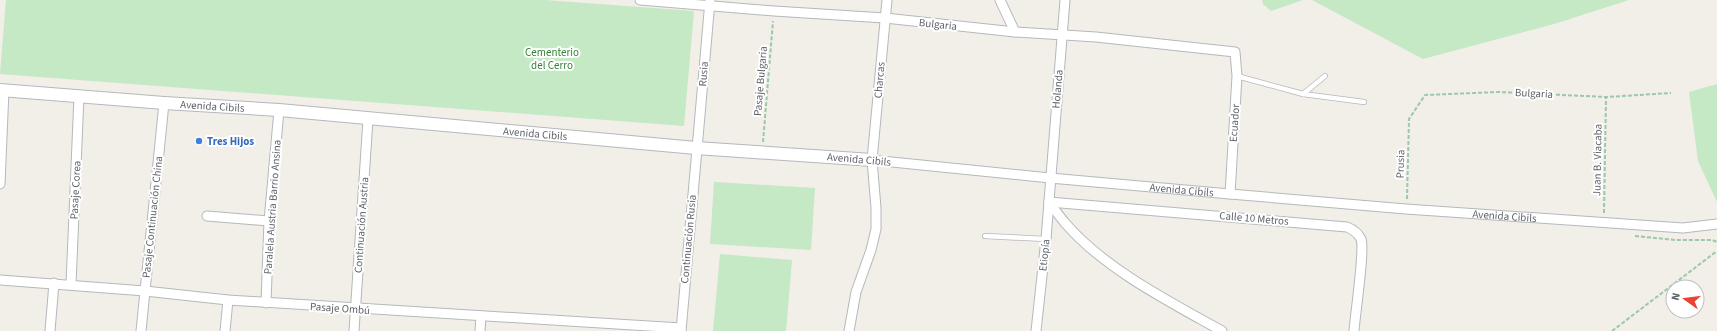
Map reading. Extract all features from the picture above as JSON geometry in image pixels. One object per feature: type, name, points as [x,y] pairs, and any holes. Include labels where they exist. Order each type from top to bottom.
[{"type":"street","name":"Bulgaria","points":[[640,0],[709,3],[774,11],[885,18],[1016,32],[1096,38],[1234,52]]},
{"type":"street","name":"Charcas","points":[[849,331],[856,292],[871,250],[876,228],[872,160],[887,0]]},
{"type":"street","points":[[1000,0],[1016,32]]},
{"type":"street","name":"Holanda","points":[[1050,178],[1065,0]]},
{"type":"street","name":"Rusia","points":[[696,148],[709,3]]},
{"type":"street","name":"Ecuador","points":[[1230,194],[1237,76],[1234,52]]},
{"type":"street","points":[[0,184],[2,90]]},
{"type":"street","name":"Avenida Cibils","points":[[2,90],[164,103],[279,110],[696,148],[762,151],[872,160],[1050,178],[1406,209],[1683,228],[1717,224]]},
{"type":"street","name":"Pasaje Corea","points":[[71,284],[79,96]]},
{"type":"street","name":"Pasaje Continuación China","points":[[141,331],[164,103]]},
{"type":"street","name":"Paralela Austria Barrio Ansina","points":[[266,303],[269,221],[279,110]]},
{"type":"street","name":"Continuación Austria","points":[[354,331],[368,119]]},
{"type":"street","name":"Continuación Rusia","points":[[681,329],[696,148]]},
{"type":"street","name":"Etiopía","points":[[1036,331],[1046,239],[1050,178]]},
{"type":"street","points":[[1049,202],[1066,224],[1078,236],[1121,271],[1164,299],[1222,331]]},
{"type":"street","name":"Calle 10 Metros","points":[[1049,202],[1347,227],[1358,234],[1361,240],[1361,256],[1354,331]]},
{"type":"street","points":[[207,216],[269,221]]},
{"type":"street","name":"Pasaje Ombú","points":[[0,280],[145,290],[266,303],[481,316],[609,328],[681,329]]},
{"type":"street","points":[[50,331],[54,283]]},
{"type":"street","points":[[225,331],[228,300]]},
{"type":"street","points":[[480,331],[481,316]]},
{"type":"lane","points":[[1237,76],[1303,94],[1364,102]]},
{"type":"lane","points":[[1303,94],[1325,76]]},
{"type":"lane","points":[[985,236],[1046,239]]},
{"type":"path","name":"Pasaje Bulgaria","points":[[762,151],[774,11]]},
{"type":"path","name":"Bulgaria","points":[[1409,119],[1425,95],[1500,92],[1606,97],[1671,93]]},
{"type":"path","name":"Juan B. Viacaba","points":[[1604,222],[1606,97]]},
{"type":"path","name":"Prusia","points":[[1406,209],[1409,119]]},
{"type":"path","points":[[1612,331],[1717,251]]},
{"type":"green space","name":"Cementerio del Cerro","points":[[6,0],[545,0],[694,11],[684,126],[0,74]]},
{"type":"green space","points":[[1262,0],[1303,0],[1271,11],[1263,4]]},
{"type":"green space","points":[[1312,0],[1629,0],[1554,24],[1423,59]]},
{"type":"green space","points":[[1717,84],[1717,202],[1698,161],[1689,92]]},
{"type":"green space","points":[[714,182],[815,188],[811,250],[710,244]]},
{"type":"green space","points":[[720,254],[792,260],[786,331],[713,331]]},
{"type":"place","name":"Tres Hijos","points":[[199,141]]}]
